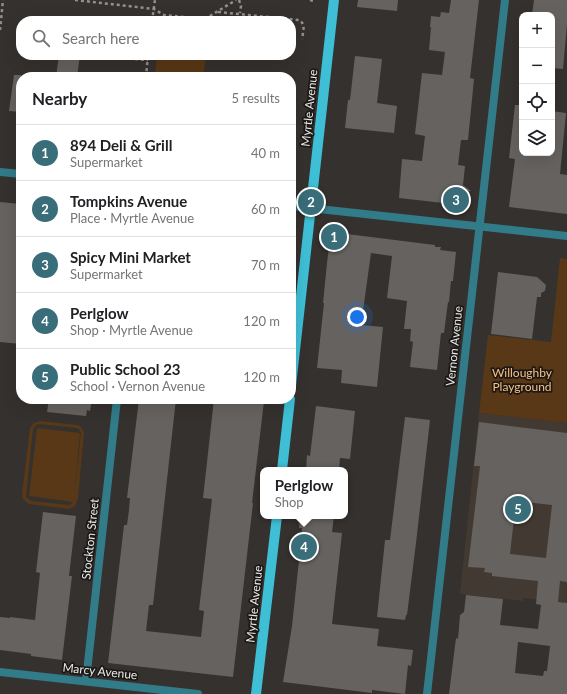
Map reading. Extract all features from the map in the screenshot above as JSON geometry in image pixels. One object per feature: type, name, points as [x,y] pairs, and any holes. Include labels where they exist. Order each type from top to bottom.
[{"type":"main road","name":"Myrtle Avenue","points":[[296,342],[334,0]]},
{"type":"main road","points":[[282,467],[289,404]]},
{"type":"main road","name":"Myrtle Avenue","points":[[256,694],[276,519]]},
{"type":"street","name":"Vernon Avenue","points":[[427,694],[505,0]]},
{"type":"street","points":[[0,172],[16,174]]},
{"type":"street","points":[[296,206],[567,236]]},
{"type":"street","name":"Stockton Street","points":[[86,681],[116,404]]},
{"type":"street","name":"Marcy Avenue","points":[[0,672],[198,694]]},
{"type":"path","points":[[0,30],[3,0]]},
{"type":"path","points":[[75,0],[154,9],[164,15],[174,16]]},
{"type":"path","points":[[153,16],[155,0]]},
{"type":"path","points":[[227,6],[228,0]]},
{"type":"path","points":[[211,16],[237,0],[241,6],[240,13]]},
{"type":"path","points":[[217,12],[265,16]]},
{"type":"path","points":[[296,20],[302,22],[304,26],[302,39]]},
{"type":"path","points":[[147,72],[148,60]]},
{"type":"shaded area","points":[[479,413],[567,423],[567,603],[523,598],[523,601],[460,594]]},
{"type":"green space","points":[[156,60],[205,60],[204,72],[155,72]]},
{"type":"green space","name":"Willoughby Playground","points":[[560,258],[567,259],[567,423],[479,413],[488,335],[551,342]]},
{"type":"green space","points":[[40,421],[77,425],[80,426],[84,432],[78,498],[75,506],[69,509],[29,504],[23,499],[22,494],[30,428],[34,423]],"holes":[[[39,424],[79,429],[81,433],[74,501],[80,433],[37,428],[29,496],[73,502],[70,505],[31,501],[26,497],[33,429]]]},
{"type":"building","points":[[358,0],[398,0],[397,11],[357,7]]},
{"type":"building","points":[[451,0],[479,0],[470,78],[474,79],[468,140],[461,140],[458,165],[465,166],[463,185],[471,191],[463,192],[461,205],[399,198],[402,159],[422,161],[425,136],[415,134],[422,73],[442,75],[445,52],[429,50],[431,16],[440,17],[441,12],[449,13]]},
{"type":"building","points":[[534,0],[567,0],[567,24],[563,69],[555,68],[555,12],[532,12]]},
{"type":"building","points":[[355,56],[382,59],[377,103],[397,106],[394,133],[345,128]]},
{"type":"building","points":[[58,60],[79,60],[78,72],[57,72]]},
{"type":"building","points":[[14,75],[16,75],[16,112],[9,111]]},
{"type":"building","points":[[515,105],[519,105],[519,156],[555,156],[555,111],[566,113],[560,174],[567,175],[567,214],[509,207],[515,159],[509,158]]},
{"type":"building","points":[[0,202],[16,204],[16,344],[0,342]]},
{"type":"building","points":[[331,232],[435,245],[435,247],[441,247],[440,250],[456,252],[453,281],[451,281],[444,333],[441,333],[437,370],[410,367],[413,342],[410,341],[411,329],[404,329],[407,301],[387,298],[392,256],[371,253],[361,325],[383,327],[377,387],[341,383],[342,370],[317,368]]},
{"type":"building","points":[[498,272],[537,277],[546,285],[545,291],[541,293],[541,297],[537,297],[532,339],[491,334]]},
{"type":"building","points":[[48,404],[91,404],[90,411],[87,410],[86,416],[47,412]]},
{"type":"building","points":[[138,404],[175,404],[153,605],[149,605],[146,631],[201,637],[204,611],[199,610],[212,499],[203,498],[213,404],[264,404],[233,677],[108,663],[124,525],[127,525],[129,510],[130,498],[127,498]]},
{"type":"building","points":[[316,406],[355,411],[350,459],[340,458],[339,467],[306,467],[307,455],[310,456]]},
{"type":"building","points":[[405,417],[430,420],[407,615],[405,620],[377,617],[385,540],[390,540]]},
{"type":"building","points":[[479,422],[567,433],[567,582],[560,581],[558,602],[567,603],[567,694],[449,694],[456,638],[458,639],[460,615],[464,612],[466,595],[503,599],[500,625],[538,629],[541,605],[536,604],[538,581],[492,576],[492,573],[484,572],[485,568],[468,567],[480,466],[474,466]],"holes":[[[516,501],[552,505],[546,558],[510,554]],[[518,642],[550,646],[547,671],[544,671],[543,676],[515,673]]]},
{"type":"building","points":[[43,512],[76,516],[69,576],[72,576],[62,660],[0,650],[0,617],[35,620],[40,573],[36,572]]},
{"type":"building","points":[[300,519],[334,519],[332,532],[342,533],[332,624],[379,629],[377,646],[413,650],[411,666],[408,665],[405,694],[372,690],[372,693],[283,682],[292,626],[301,541],[302,528],[299,528]]},
{"type":"place","name":"Spicy Mini Market","points":[[456,200]]},
{"type":"place","name":"Tompkins Avenue","points":[[311,202]]},
{"type":"place","name":"894 Deli & Grill","points":[[334,237]]},
{"type":"place","name":"Public School 23","points":[[518,509]]},
{"type":"place","name":"Perlglow","points":[[304,547]]}]
